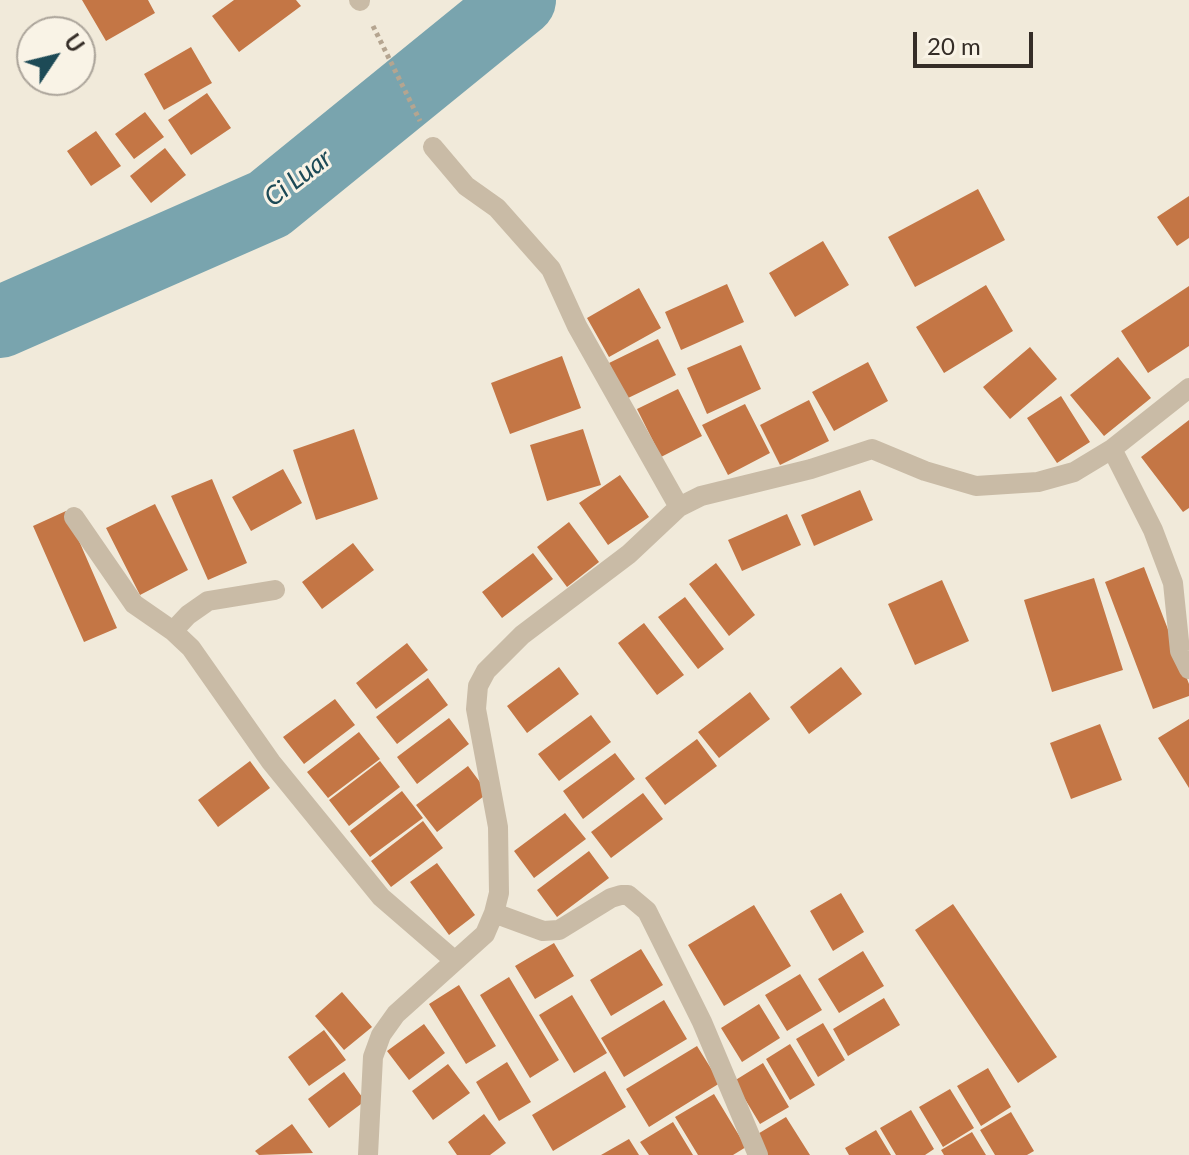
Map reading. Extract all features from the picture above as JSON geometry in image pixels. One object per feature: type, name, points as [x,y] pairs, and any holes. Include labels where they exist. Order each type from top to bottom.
[{"type":"street","points":[[433,147],[466,186],[497,208],[551,269],[577,326],[679,507]]},
{"type":"street","points":[[368,1155],[373,1057],[381,1035],[396,1014],[485,934],[494,913],[499,893],[498,827],[476,709],[478,686],[486,671],[522,635],[629,554],[679,507],[701,496],[811,469],[872,449],[925,471],[976,486],[1038,482],[1074,472],[1112,449],[1189,388]]},
{"type":"street","points":[[1112,449],[1153,530],[1173,583],[1180,651],[1189,669]]},
{"type":"street","points":[[74,517],[134,604],[173,631],[191,648],[271,762],[381,897],[455,961]]},
{"type":"street","points":[[173,631],[208,601],[275,590]]},
{"type":"street","points":[[494,913],[543,931],[559,930],[621,895],[628,895],[647,911],[702,1022],[758,1155]]},
{"type":"path","points":[[360,0],[433,147]]},
{"type":"building","points":[[82,0],[148,0],[155,13],[106,41],[96,24],[96,16],[91,16]]},
{"type":"building","points":[[234,0],[296,0],[301,6],[239,52],[212,16]]},
{"type":"building","points":[[191,47],[212,83],[164,110],[144,74]]},
{"type":"building","points":[[207,93],[231,128],[191,155],[168,120]]},
{"type":"building","points":[[145,112],[164,137],[134,159],[115,134]]},
{"type":"building","points":[[96,131],[121,166],[91,186],[67,151]]},
{"type":"building","points":[[165,148],[186,175],[151,203],[130,176]]},
{"type":"building","points":[[978,189],[1005,240],[915,287],[888,237]]},
{"type":"building","points":[[1189,196],[1189,238],[1177,246],[1157,217]]},
{"type":"building","points":[[823,241],[849,285],[795,317],[769,273]]},
{"type":"building","points":[[727,284],[744,322],[681,350],[665,312]]},
{"type":"building","points":[[986,285],[1013,331],[944,373],[916,327]]},
{"type":"building","points":[[1189,286],[1189,346],[1148,373],[1121,331]]},
{"type":"building","points":[[639,288],[661,328],[609,357],[587,318]]},
{"type":"building","points":[[658,339],[676,375],[626,399],[609,363]]},
{"type":"building","points":[[741,345],[761,389],[707,414],[687,368]]},
{"type":"building","points":[[1030,347],[1057,379],[1010,419],[983,387]]},
{"type":"building","points":[[562,356],[581,408],[510,434],[491,383]]},
{"type":"building","points":[[1118,357],[1151,398],[1104,436],[1070,395]]},
{"type":"building","points":[[868,362],[888,401],[834,431],[812,392]]},
{"type":"building","points":[[678,389],[702,436],[661,457],[637,409]]},
{"type":"building","points":[[1061,396],[1090,442],[1057,463],[1027,418]]},
{"type":"building","points":[[809,400],[829,441],[780,465],[760,425]]},
{"type":"building","points":[[745,404],[770,453],[728,475],[702,425]]},
{"type":"building","points":[[1189,420],[1189,508],[1183,512],[1141,457]]},
{"type":"building","points":[[354,429],[378,499],[316,520],[293,450]]},
{"type":"building","points":[[583,429],[601,485],[547,501],[530,445]]},
{"type":"building","points":[[283,469],[302,503],[251,531],[232,497]]},
{"type":"building","points":[[620,475],[649,517],[608,545],[579,503]]},
{"type":"building","points":[[212,479],[247,563],[208,580],[171,496]]},
{"type":"building","points":[[860,490],[873,520],[814,546],[801,515]]},
{"type":"building","points":[[155,504],[188,570],[140,595],[106,528]]},
{"type":"building","points":[[66,511],[117,628],[84,642],[33,526]]},
{"type":"building","points":[[787,514],[801,545],[742,571],[728,540]]},
{"type":"building","points":[[569,522],[599,562],[567,587],[537,547]]},
{"type":"building","points":[[353,543],[374,570],[322,609],[302,582]]},
{"type":"building","points":[[533,553],[553,579],[502,618],[482,592]]},
{"type":"building","points":[[716,563],[755,615],[729,636],[689,584]]},
{"type":"building","points":[[1144,567],[1189,684],[1189,696],[1153,709],[1105,582]]},
{"type":"building","points":[[1094,578],[1123,670],[1052,692],[1024,600]]},
{"type":"building","points":[[942,580],[969,641],[915,665],[888,604]]},
{"type":"building","points":[[685,597],[724,649],[698,669],[658,617]]},
{"type":"building","points":[[644,623],[684,675],[657,695],[618,643]]},
{"type":"building","points":[[407,643],[428,670],[376,709],[356,683]]},
{"type":"building","points":[[559,667],[579,694],[527,733],[507,706]]},
{"type":"building","points":[[841,667],[862,694],[809,734],[790,707]]},
{"type":"building","points":[[428,678],[448,705],[397,744],[376,717]]},
{"type":"building","points":[[750,692],[770,719],[719,758],[698,732]]},
{"type":"building","points":[[335,699],[355,725],[304,764],[283,737]]},
{"type":"building","points":[[591,715],[611,742],[559,781],[538,754]]},
{"type":"building","points":[[449,718],[469,744],[417,784],[397,757]]},
{"type":"building","points":[[1189,719],[1189,788],[1158,738]]},
{"type":"building","points":[[1100,724],[1122,780],[1071,799],[1050,743]]},
{"type":"building","points":[[359,732],[380,759],[328,798],[307,772]]},
{"type":"building","points":[[697,739],[717,766],[665,805],[645,778]]},
{"type":"building","points":[[615,753],[635,779],[583,819],[563,791]]},
{"type":"building","points":[[250,761],[270,788],[218,827],[198,800]]},
{"type":"building","points":[[380,761],[400,787],[349,826],[329,800]]},
{"type":"building","points":[[468,766],[488,793],[437,832],[416,805]]},
{"type":"building","points":[[402,791],[423,818],[370,857],[350,831]]},
{"type":"building","points":[[643,793],[663,819],[611,858],[591,832]]},
{"type":"building","points":[[565,813],[586,839],[534,878],[514,851]]},
{"type":"building","points":[[423,821],[443,848],[391,887],[371,861]]},
{"type":"building","points":[[589,851],[609,878],[557,917],[537,890]]},
{"type":"building","points":[[437,863],[475,915],[449,935],[410,882]]},
{"type":"building","points":[[841,893],[864,932],[833,951],[810,911]]},
{"type":"building","points":[[953,904],[1057,1057],[1018,1083],[915,930]]},
{"type":"building","points":[[754,905],[791,966],[724,1006],[688,945]]},
{"type":"building","points":[[554,943],[574,976],[535,999],[515,966]]},
{"type":"building","points":[[641,949],[663,985],[611,1016],[590,980]]},
{"type":"building","points":[[863,951],[884,986],[839,1013],[818,979]]},
{"type":"building","points":[[800,974],[822,1010],[787,1031],[765,995]]},
{"type":"building","points":[[509,977],[559,1060],[530,1078],[480,995]]},
{"type":"building","points":[[459,985],[496,1046],[466,1064],[429,1004]]},
{"type":"building","points":[[342,992],[372,1027],[344,1050],[315,1016]]},
{"type":"building","points":[[572,995],[607,1053],[574,1073],[539,1015]]},
{"type":"building","points":[[884,998],[900,1025],[848,1056],[833,1029]]},
{"type":"building","points":[[664,1000],[687,1039],[624,1077],[601,1038]]},
{"type":"building","points":[[759,1004],[780,1038],[742,1062],[721,1028]]},
{"type":"building","points":[[823,1023],[845,1060],[818,1077],[796,1039]]},
{"type":"building","points":[[424,1024],[445,1053],[409,1080],[387,1051]]},
{"type":"building","points":[[324,1030],[346,1060],[309,1086],[288,1057]]},
{"type":"building","points":[[790,1044],[815,1085],[790,1100],[766,1059]]},
{"type":"building","points":[[697,1046],[720,1083],[649,1127],[626,1089]]},
{"type":"building","points":[[507,1062],[531,1102],[499,1121],[476,1082]]},
{"type":"building","points":[[763,1063],[789,1107],[760,1124],[734,1081]]},
{"type":"building","points":[[448,1064],[470,1093],[433,1120],[412,1091]]},
{"type":"building","points":[[988,1068],[1011,1107],[981,1126],[957,1086]]},
{"type":"building","points":[[605,1071],[626,1107],[553,1151],[532,1115]]},
{"type":"building","points":[[344,1072],[365,1101],[329,1128],[308,1099]]},
{"type":"building","points":[[950,1089],[974,1128],[943,1147],[919,1107]]},
{"type":"building","points":[[714,1094],[746,1147],[733,1155],[698,1155],[675,1117]]},
{"type":"building","points":[[911,1110],[934,1149],[925,1155],[896,1155],[880,1128]]},
{"type":"building","points":[[1011,1112],[1034,1151],[1027,1155],[995,1155],[980,1130]]},
{"type":"building","points":[[484,1114],[506,1143],[490,1155],[457,1155],[448,1142]]},
{"type":"building","points":[[786,1117],[810,1155],[768,1155],[756,1135]]},
{"type":"building","points":[[673,1122],[693,1155],[649,1155],[640,1142]]},
{"type":"building","points":[[292,1124],[313,1153],[259,1155],[255,1151]]},
{"type":"building","points":[[876,1130],[891,1155],[849,1155],[845,1148]]},
{"type":"building","points":[[972,1132],[986,1155],[944,1155],[941,1150]]},
{"type":"building","points":[[629,1139],[639,1155],[601,1155]]},
{"type":"waterway","name":"Ci Luar","points":[[0,322],[269,204],[520,0]]}]
